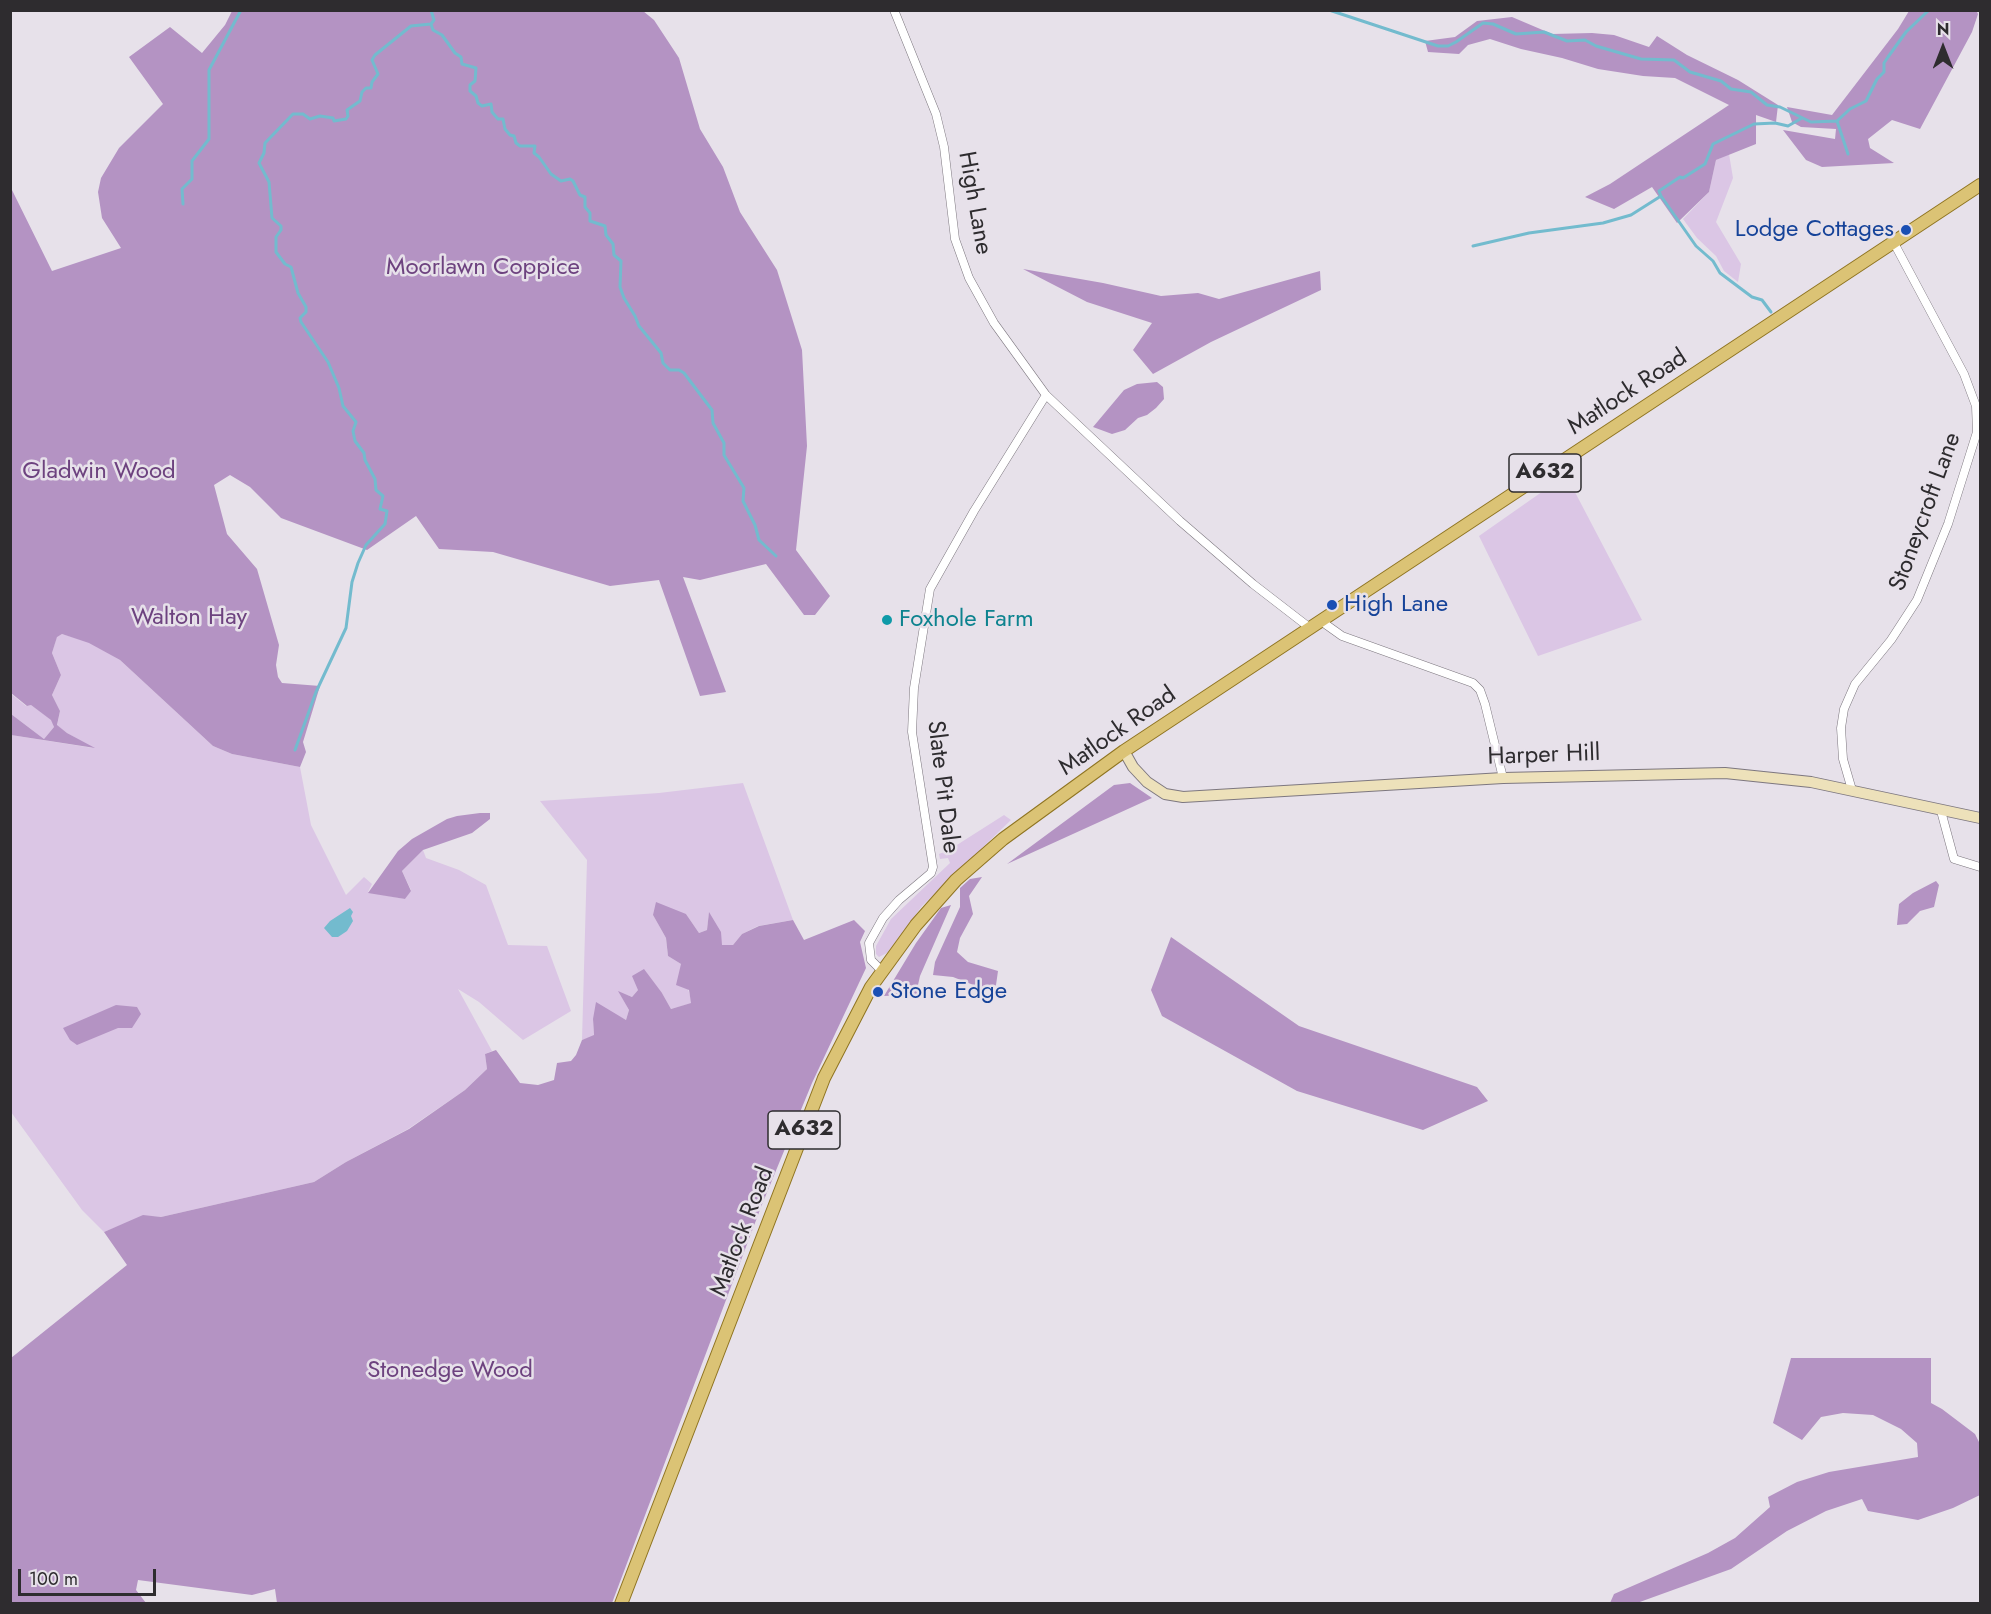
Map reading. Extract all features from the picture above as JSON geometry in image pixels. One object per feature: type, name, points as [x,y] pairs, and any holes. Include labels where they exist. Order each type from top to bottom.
[{"type":"main road","name":"Matlock Road","points":[[621,1604],[824,1078],[871,987],[916,925],[956,880],[1003,839],[1124,751],[1980,185]]},
{"type":"street","name":"High Lane","points":[[894,10],[936,114],[944,147],[955,239],[969,278],[994,323],[1046,395],[1180,521],[1253,584],[1316,624],[1342,636],[1473,683],[1480,690],[1485,704],[1503,778]]},
{"type":"street","name":"Stoneycroft Lane","points":[[1852,790],[1843,759],[1841,728],[1844,709],[1856,684],[1891,640],[1917,600],[1948,524],[1977,432],[1976,406],[1964,374],[1894,243]]},
{"type":"street","name":"Slate Pit Dale","points":[[882,971],[871,960],[869,943],[883,918],[899,900],[931,873],[933,867],[912,732],[914,688],[930,589],[974,511],[1046,395]]},
{"type":"street","name":"Harper Hill","points":[[1124,751],[1133,767],[1147,782],[1164,794],[1183,797],[1503,778],[1725,773],[1811,782],[1980,818]]},
{"type":"street","points":[[1941,811],[1954,859],[1980,867]]},
{"type":"shaded area","points":[[1729,154],[1733,178],[1716,222],[1741,264],[1738,282],[1724,271],[1716,256],[1697,238],[1683,219],[1709,192],[1716,160]]},
{"type":"shaded area","points":[[1566,475],[1642,620],[1538,656],[1479,536]]},
{"type":"shaded area","points":[[62,634],[89,642],[120,660],[213,746],[232,754],[300,767],[311,825],[346,895],[364,877],[372,884],[368,892],[405,899],[411,890],[402,871],[423,850],[426,858],[459,870],[486,885],[508,945],[547,946],[571,1011],[523,1040],[479,1002],[458,989],[492,1051],[485,1054],[487,1069],[465,1090],[408,1129],[314,1182],[161,1217],[143,1216],[104,1232],[82,1210],[11,1112],[11,735],[93,748],[57,726],[60,711],[52,695],[61,675],[52,653],[57,636]]},
{"type":"shaded area","points":[[10,693],[26,706],[31,705],[52,720],[54,727],[44,739],[11,714]]},
{"type":"shaded area","points":[[743,783],[793,920],[758,926],[742,934],[733,945],[722,945],[709,913],[707,930],[699,933],[686,914],[653,915],[666,938],[668,956],[681,964],[692,1003],[671,1009],[662,993],[638,990],[632,997],[619,992],[629,1010],[626,1020],[612,1013],[593,1019],[594,1036],[582,1040],[587,860],[540,801],[659,793]]},
{"type":"shaded area","points":[[1004,815],[1011,820],[922,906],[887,953],[879,957],[876,954],[876,946],[891,919],[950,863],[948,858],[940,859],[939,854]]},
{"type":"green space","points":[[1976,10],[1978,14],[1972,32],[1920,129],[1892,120],[1868,139],[1870,148],[1894,163],[1822,167],[1806,160],[1783,130],[1835,139],[1836,129],[1801,127],[1792,122],[1787,107],[1832,115],[1898,29],[1909,11]]},
{"type":"green space","name":"Moorlawn Coppice","points":[[232,11],[643,11],[654,20],[679,58],[700,129],[723,167],[740,212],[777,270],[802,350],[807,446],[796,550],[830,596],[815,615],[804,615],[766,564],[700,580],[683,577],[726,692],[700,696],[659,580],[610,586],[493,552],[439,549],[416,516],[367,550],[281,518],[250,487],[230,475],[214,485],[227,534],[257,569],[279,645],[276,665],[278,677],[282,683],[320,686],[303,742],[306,752],[300,767],[232,754],[213,746],[120,660],[89,643],[62,634],[57,637],[52,653],[61,675],[52,695],[60,711],[57,725],[95,748],[11,735],[11,714],[44,739],[54,727],[51,720],[31,705],[27,706],[11,693],[11,188],[52,271],[121,248],[102,218],[98,192],[101,178],[119,148],[163,104],[129,57],[170,27],[202,53],[225,25]]},
{"type":"green space","points":[[1512,17],[1552,34],[1614,35],[1649,47],[1657,36],[1687,55],[1738,80],[1778,105],[1776,122],[1756,115],[1756,144],[1716,160],[1709,192],[1677,223],[1652,187],[1614,209],[1585,197],[1610,184],[1729,105],[1675,78],[1598,69],[1490,39],[1468,45],[1459,54],[1428,52],[1425,41],[1455,37],[1477,21]]},
{"type":"green space","points":[[1023,269],[1161,296],[1198,293],[1219,299],[1320,271],[1321,290],[1211,342],[1153,374],[1133,350],[1152,323],[1087,302]]},
{"type":"green space","points":[[1157,382],[1163,387],[1164,399],[1147,415],[1138,418],[1125,430],[1112,434],[1093,427],[1124,390],[1137,384]]},
{"type":"green space","points":[[1130,783],[1152,798],[1007,864],[1114,785]]},
{"type":"green space","points":[[490,813],[490,819],[472,833],[423,850],[402,871],[411,891],[405,899],[368,893],[398,851],[412,839],[447,819]]},
{"type":"green space","points":[[982,877],[969,896],[973,914],[960,938],[957,952],[968,962],[998,971],[996,985],[989,991],[953,977],[933,975],[935,962],[960,907],[960,888],[970,879]]},
{"type":"green space","points":[[1936,881],[1939,885],[1934,907],[1920,911],[1907,924],[1897,925],[1899,904],[1913,893]]},
{"type":"green space","name":"Stonedge Wood","points":[[656,902],[686,914],[699,933],[707,930],[709,912],[721,932],[722,945],[733,945],[742,934],[759,926],[793,920],[804,940],[854,920],[865,931],[860,942],[866,968],[812,1083],[761,1207],[612,1603],[277,1603],[275,1589],[252,1595],[138,1580],[136,1590],[146,1603],[11,1603],[11,1358],[127,1265],[104,1232],[143,1215],[161,1217],[314,1182],[346,1162],[409,1129],[465,1090],[487,1069],[485,1054],[496,1050],[520,1083],[538,1085],[554,1080],[557,1063],[571,1061],[582,1040],[594,1035],[593,1019],[596,1002],[626,1020],[629,1010],[618,991],[632,997],[638,990],[632,976],[644,969],[671,1009],[691,1003],[689,990],[676,985],[681,964],[668,956],[666,938],[653,915]]},
{"type":"green space","points":[[951,905],[920,976],[918,985],[921,994],[884,996],[916,943],[941,908]]},
{"type":"green space","points":[[1171,937],[1299,1026],[1477,1087],[1488,1101],[1423,1130],[1297,1091],[1162,1016],[1151,990]]},
{"type":"green space","points":[[116,1005],[137,1007],[141,1014],[132,1028],[118,1028],[77,1045],[70,1040],[63,1028]]},
{"type":"green space","points":[[1791,1358],[1931,1358],[1931,1403],[1975,1434],[1980,1444],[1980,1495],[1953,1508],[1918,1520],[1868,1511],[1862,1499],[1826,1511],[1787,1531],[1731,1569],[1637,1603],[1610,1603],[1614,1594],[1708,1553],[1735,1538],[1770,1507],[1768,1497],[1797,1482],[1829,1472],[1918,1457],[1917,1443],[1901,1429],[1873,1415],[1843,1413],[1821,1417],[1802,1440],[1773,1423]]},
{"type":"water","points":[[350,908],[353,912],[351,916],[353,921],[347,931],[338,937],[332,937],[324,928],[330,921]]},
{"type":"waterway","points":[[183,204],[182,189],[192,179],[192,161],[209,139],[209,70],[241,10]]},
{"type":"waterway","points":[[431,10],[434,20],[431,24],[433,30],[442,35],[455,53],[461,57],[462,64],[476,68],[475,81],[470,85],[470,91],[476,96],[478,103],[482,106],[491,104],[492,112],[498,119],[503,119],[505,129],[514,136],[516,143],[520,146],[535,146],[534,153],[551,174],[561,181],[570,179],[573,181],[580,195],[585,197],[585,207],[590,213],[590,221],[605,226],[606,235],[613,244],[614,255],[621,261],[620,287],[624,298],[639,326],[661,353],[663,363],[670,370],[679,370],[684,373],[712,410],[713,423],[724,443],[724,455],[744,488],[743,501],[755,525],[759,540],[776,556]]},
{"type":"waterway","points":[[1329,10],[1438,46],[1448,46],[1456,42],[1483,23],[1493,24],[1516,34],[1544,32],[1567,41],[1585,40],[1596,46],[1641,59],[1674,60],[1690,72],[1721,81],[1731,89],[1751,92],[1767,105],[1780,107],[1811,122],[1837,121],[1850,109],[1866,101],[1877,79],[1884,72],[1884,63],[1888,57],[1906,32],[1929,10]]},
{"type":"waterway","points":[[295,750],[316,692],[346,628],[352,582],[358,563],[366,545],[385,524],[387,511],[380,509],[383,496],[376,490],[375,479],[365,460],[364,453],[355,441],[353,431],[356,422],[343,406],[339,388],[328,362],[301,322],[300,318],[306,312],[306,307],[298,293],[291,267],[285,264],[276,252],[276,237],[281,226],[272,218],[269,182],[259,163],[264,153],[265,143],[293,114],[303,114],[310,119],[320,116],[333,118],[334,121],[346,119],[347,110],[360,101],[362,92],[366,88],[371,88],[378,74],[372,60],[375,55],[411,26],[431,24]]},
{"type":"waterway","points":[[1473,246],[1529,233],[1603,223],[1631,215],[1661,196],[1659,191],[1705,164],[1713,144],[1754,124],[1775,123],[1788,126],[1802,118]]},
{"type":"waterway","points":[[1837,121],[1848,154]]},
{"type":"waterway","points":[[1661,196],[1696,246],[1713,261],[1720,273],[1752,297],[1762,300],[1771,312]]},
{"type":"place","name":"Lodge Cottages","points":[[1906,230]]},
{"type":"place","name":"High Lane","points":[[1332,605]]},
{"type":"place","name":"Foxhole Farm","points":[[887,620]]},
{"type":"place","name":"Stone Edge","points":[[878,992]]},
{"type":"park label","name":"Gladwin Wood","points":[[99,472]]},
{"type":"park label","name":"Walton Hay","points":[[189,618]]}]
